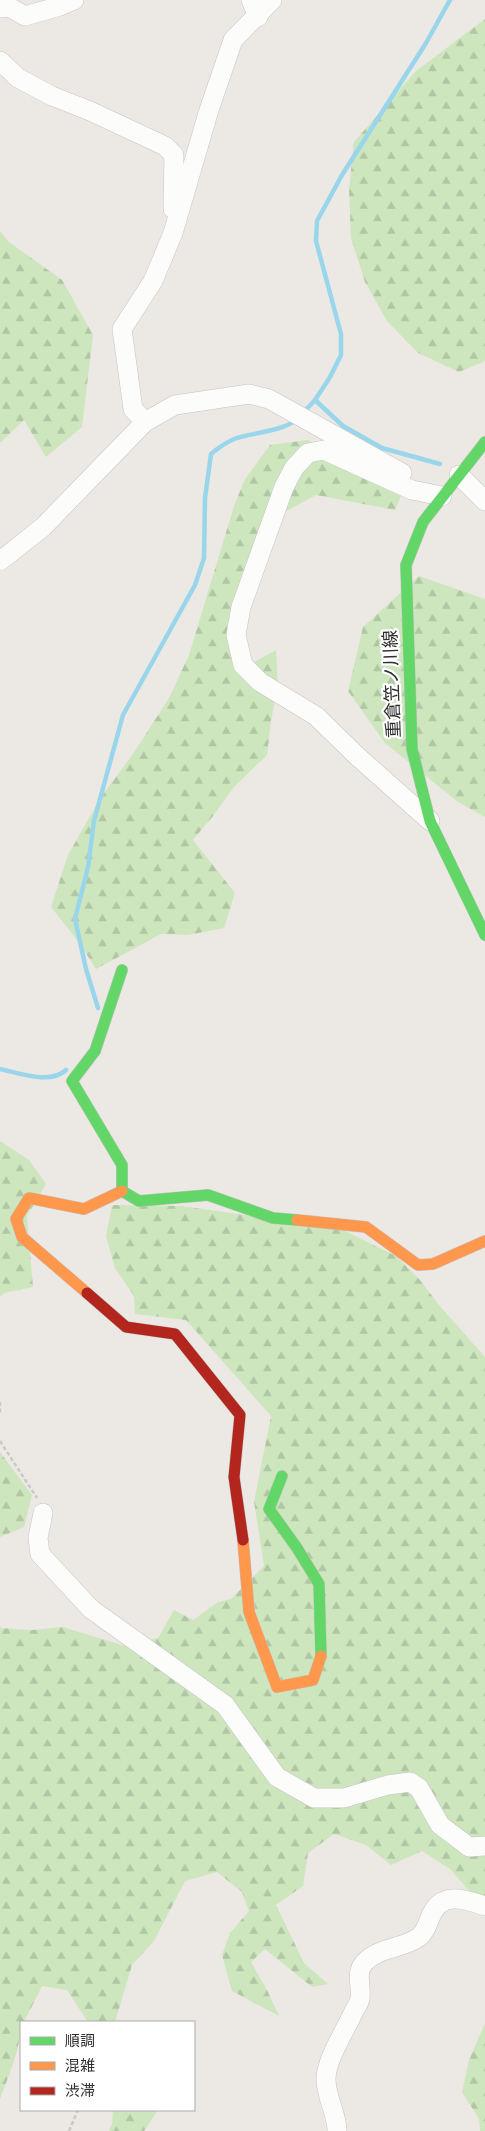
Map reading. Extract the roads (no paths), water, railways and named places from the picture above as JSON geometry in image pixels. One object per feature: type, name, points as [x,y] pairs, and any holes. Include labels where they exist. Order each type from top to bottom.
[{"type":"street","points":[[0,8],[9,8],[25,16],[74,0]]},
{"type":"street","points":[[145,422],[133,409],[122,329],[153,281],[172,233],[209,110],[233,40],[254,8],[272,0]]},
{"type":"street","points":[[0,61],[18,78],[52,96],[90,111],[165,146],[174,155],[172,233]]},
{"type":"street","points":[[0,561],[43,528],[145,422],[175,405],[250,394],[269,399],[442,496]]},
{"type":"street","name":"重倉笠ノ川線","points":[[485,442],[423,522],[406,565],[412,749],[430,821],[485,934]]},
{"type":"street","points":[[430,821],[356,756],[316,716],[260,682],[243,666],[236,635],[241,607],[284,487],[294,468],[308,453],[324,450],[412,490],[442,496]]},
{"type":"street","points":[[459,475],[485,501]]},
{"type":"street","points":[[122,970],[95,1051],[72,1081],[122,1165],[122,1191]]},
{"type":"street","points":[[122,1191],[139,1201],[208,1195],[273,1218],[366,1227],[418,1265],[432,1264],[485,1241]]},
{"type":"street","points":[[122,1191],[84,1209],[29,1198],[16,1219],[22,1237],[126,1326],[175,1334],[240,1415],[234,1477],[245,1550],[249,1612],[277,1687],[313,1680],[322,1652],[319,1584],[297,1548],[269,1510],[282,1476]]},
{"type":"street","points":[[43,1513],[38,1538],[40,1554],[90,1609],[225,1705],[277,1777],[314,1798],[344,1798],[410,1782],[419,1788],[440,1825],[469,1847],[485,1846]]},
{"type":"street","points":[[337,2131],[337,2118],[327,2090],[327,2068],[360,2000],[361,1967],[379,1953],[418,1938],[424,1932],[435,1908],[445,1901],[458,1897],[485,1906]]},
{"type":"waterway","points":[[304,412],[315,400],[330,377],[341,355],[341,334],[316,241],[317,221],[342,175],[426,43],[450,0]]},
{"type":"waterway","points":[[315,400],[343,426],[382,448],[440,464]]},
{"type":"waterway","points":[[98,1008],[86,969],[75,919],[88,867],[94,821],[123,715],[195,585],[204,558],[205,498],[211,454],[234,439],[276,429],[297,419]]},
{"type":"waterway","points":[[0,1069],[34,1077],[52,1077],[66,1070]]}]
